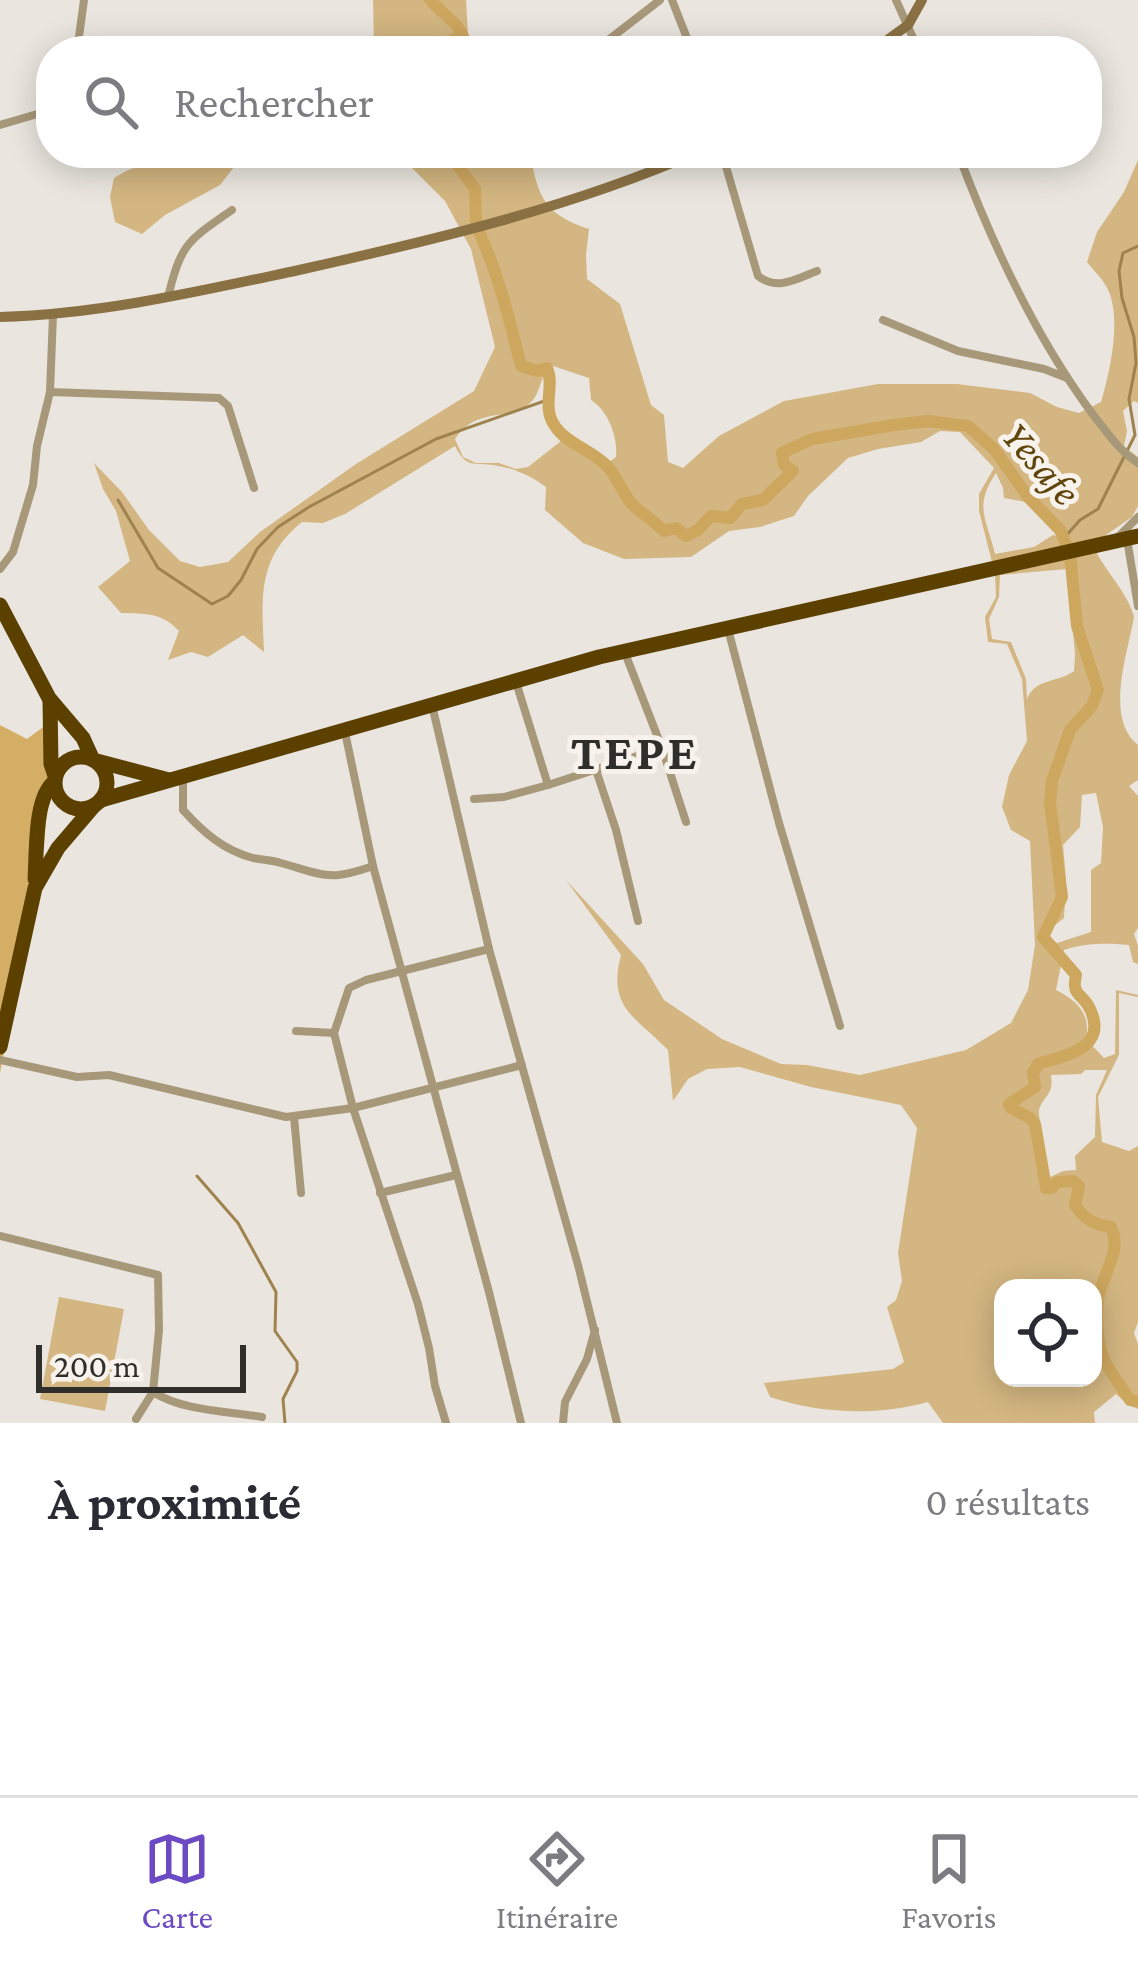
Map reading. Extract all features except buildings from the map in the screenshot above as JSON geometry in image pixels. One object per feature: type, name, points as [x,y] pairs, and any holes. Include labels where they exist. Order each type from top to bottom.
[{"type":"highway","points":[[49,698],[55,790],[63,803],[78,810],[516,680],[1126,538]]},
{"type":"highway","points":[[0,604],[49,698],[83,738],[107,778],[105,794],[58,848],[35,888]]},
{"type":"highway","points":[[0,1047],[35,888],[46,789],[64,763],[86,757],[178,779]]},
{"type":"street","points":[[78,36],[84,0]]},
{"type":"street","points":[[613,36],[660,0]]},
{"type":"street","points":[[672,0],[686,36]]},
{"type":"street","points":[[896,0],[913,36]]},
{"type":"street","points":[[893,36],[908,25],[922,0]]},
{"type":"street","points":[[0,125],[36,114]]},
{"type":"street","points":[[0,317],[103,310],[401,248],[563,204],[657,168]]},
{"type":"street","points":[[726,168],[758,276],[780,285],[817,272]]},
{"type":"street","points":[[964,168],[1001,254],[1068,378],[1119,449],[1136,462]]},
{"type":"street","points":[[168,298],[176,262],[187,242],[232,210]]},
{"type":"street","points":[[0,569],[13,552],[33,485],[50,392],[52,315]]},
{"type":"street","points":[[883,320],[958,351],[1068,378]]},
{"type":"street","points":[[50,392],[219,398],[228,406],[254,488]]},
{"type":"street","points":[[1138,517],[1126,538],[1138,606]]},
{"type":"street","points":[[727,628],[778,824],[841,1026]]},
{"type":"street","points":[[625,652],[686,822]]},
{"type":"street","points":[[516,680],[548,785]]},
{"type":"street","points":[[432,704],[489,950],[596,1329],[617,1423]]},
{"type":"street","points":[[344,730],[373,866],[490,1292],[521,1423]]},
{"type":"street","points":[[474,799],[504,797],[662,748]]},
{"type":"street","points":[[596,770],[638,921]]},
{"type":"street","points":[[178,779],[183,810],[202,830],[234,851],[316,875],[345,876],[373,866]]},
{"type":"street","points":[[446,1423],[418,1304],[353,1108],[334,1033],[349,988],[489,950]]},
{"type":"street","points":[[296,1031],[334,1033]]},
{"type":"street","points":[[0,1060],[76,1077],[109,1075],[294,1117],[353,1108],[522,1065]]},
{"type":"street","points":[[294,1117],[301,1193]]},
{"type":"street","points":[[380,1193],[456,1174]]},
{"type":"street","points":[[0,1236],[158,1275],[159,1330],[152,1392],[136,1419]]},
{"type":"street","points":[[563,1423],[565,1402],[596,1329]]},
{"type":"street","points":[[152,1392],[164,1400],[262,1417]]},
{"type":"shaded area","points":[[373,0],[466,0],[468,36],[374,36]]},
{"type":"shaded area","points":[[1138,160],[1138,403],[1134,401],[1123,411],[1124,446],[1138,457],[1138,506],[1132,517],[1106,535],[1097,554],[1134,617],[1120,702],[1122,719],[1138,745],[1138,780],[1129,786],[1138,796],[1138,928],[1134,934],[1138,964],[1133,962],[1129,945],[1064,950],[1056,990],[1081,1009],[1086,1039],[1104,1058],[1115,1054],[1116,990],[1138,995],[1119,993],[1119,1055],[1098,1097],[1102,1142],[1129,1151],[1138,1146],[1138,1322],[1134,1333],[1138,1409],[1116,1394],[1094,1412],[1095,1423],[943,1423],[928,1402],[849,1411],[770,1397],[764,1383],[893,1369],[904,1362],[887,1307],[896,1300],[902,1281],[898,1253],[917,1128],[901,1105],[740,1067],[707,1069],[688,1079],[673,1101],[668,1050],[627,1010],[618,987],[621,955],[566,880],[643,964],[664,1000],[722,1039],[781,1064],[860,1075],[966,1050],[1011,1023],[1028,990],[1035,945],[1030,841],[1011,830],[1002,807],[1009,775],[1027,741],[1022,679],[1007,644],[988,642],[985,617],[996,597],[995,574],[979,494],[994,468],[960,432],[940,431],[921,442],[848,458],[794,516],[729,531],[691,557],[624,559],[583,543],[545,510],[546,487],[541,483],[512,469],[468,462],[459,454],[455,446],[345,514],[323,523],[302,522],[287,536],[276,550],[265,581],[264,652],[243,635],[208,657],[191,652],[168,660],[179,631],[159,617],[121,613],[98,587],[130,561],[116,511],[94,463],[180,561],[200,567],[228,562],[260,532],[356,464],[474,391],[495,347],[471,249],[445,201],[412,168],[533,168],[540,192],[553,210],[589,229],[587,279],[620,304],[651,405],[664,415],[668,462],[683,468],[719,436],[784,401],[878,384],[957,384],[1030,393],[1079,413],[1101,402],[1114,327],[1111,298],[1087,262],[1097,232],[1124,192]],"holes":[[[553,366],[589,378],[591,400],[607,417],[613,433],[616,457],[606,464],[561,441],[528,467],[516,469],[463,457],[455,439],[463,430],[479,419],[526,406]],[[996,473],[1004,498],[1026,502],[1030,498],[1063,537],[1053,535],[1034,547],[995,554],[983,504]],[[1067,569],[1074,671],[1035,687],[1027,699],[1026,679],[1011,642],[992,639],[989,619],[999,597],[1000,575]],[[1096,793],[1103,827],[1101,863],[1091,870],[1091,932],[1057,943],[1050,938],[1050,929],[1064,918],[1063,845],[1080,827],[1082,795]],[[1107,1070],[1096,1095],[1095,1137],[1075,1156],[1076,1170],[1048,1178],[1039,1110],[1050,1091],[1051,1075]]]},
{"type":"shaded area","points":[[135,168],[233,168],[220,185],[165,215],[142,234],[115,222],[110,197],[114,178]]},
{"type":"shaded area","points":[[54,719],[44,848],[34,880],[35,896],[0,1073],[0,725],[27,739]]},
{"type":"shaded area","points":[[59,1297],[124,1309],[105,1411],[40,1399]]},
{"type":"waterway","name":"Yesafe","points":[[430,0],[463,36]]},
{"type":"waterway","name":"Yesafe","points":[[460,168],[475,189],[476,222]]},
{"type":"waterway","name":"Yesafe","points":[[480,234],[521,366],[537,371],[547,368],[554,425],[607,466],[630,502],[664,531],[676,528],[686,536],[711,516],[730,518],[742,504],[763,500],[793,471],[784,465],[782,453],[812,439],[928,421],[968,426],[994,449],[1029,498],[1060,530],[1070,554],[1077,626],[1098,690],[1092,706],[1070,730],[1052,781],[1050,803],[1062,897],[1043,937],[1076,975],[1076,991],[1090,1009],[1094,1033],[1081,1048],[1038,1064],[1033,1073],[1035,1087],[1009,1104],[1035,1124],[1046,1188],[1073,1181],[1079,1186],[1078,1210],[1111,1227],[1113,1255],[1098,1301],[1098,1338],[1113,1375],[1130,1400],[1138,1401]]},
{"type":"waterway","points":[[1064,538],[1098,509],[1135,435],[1129,399],[1136,363],[1134,337],[1119,271],[1123,253],[1138,246]]},
{"type":"waterway","points":[[118,500],[158,568],[212,604],[228,596],[257,549],[278,527],[309,507],[436,439],[550,399]]},
{"type":"waterway","points":[[197,1176],[238,1223],[276,1292],[275,1331],[297,1362],[283,1399],[285,1423]]},
{"type":"district","name":"TEPE","points":[[635,751]]}]
